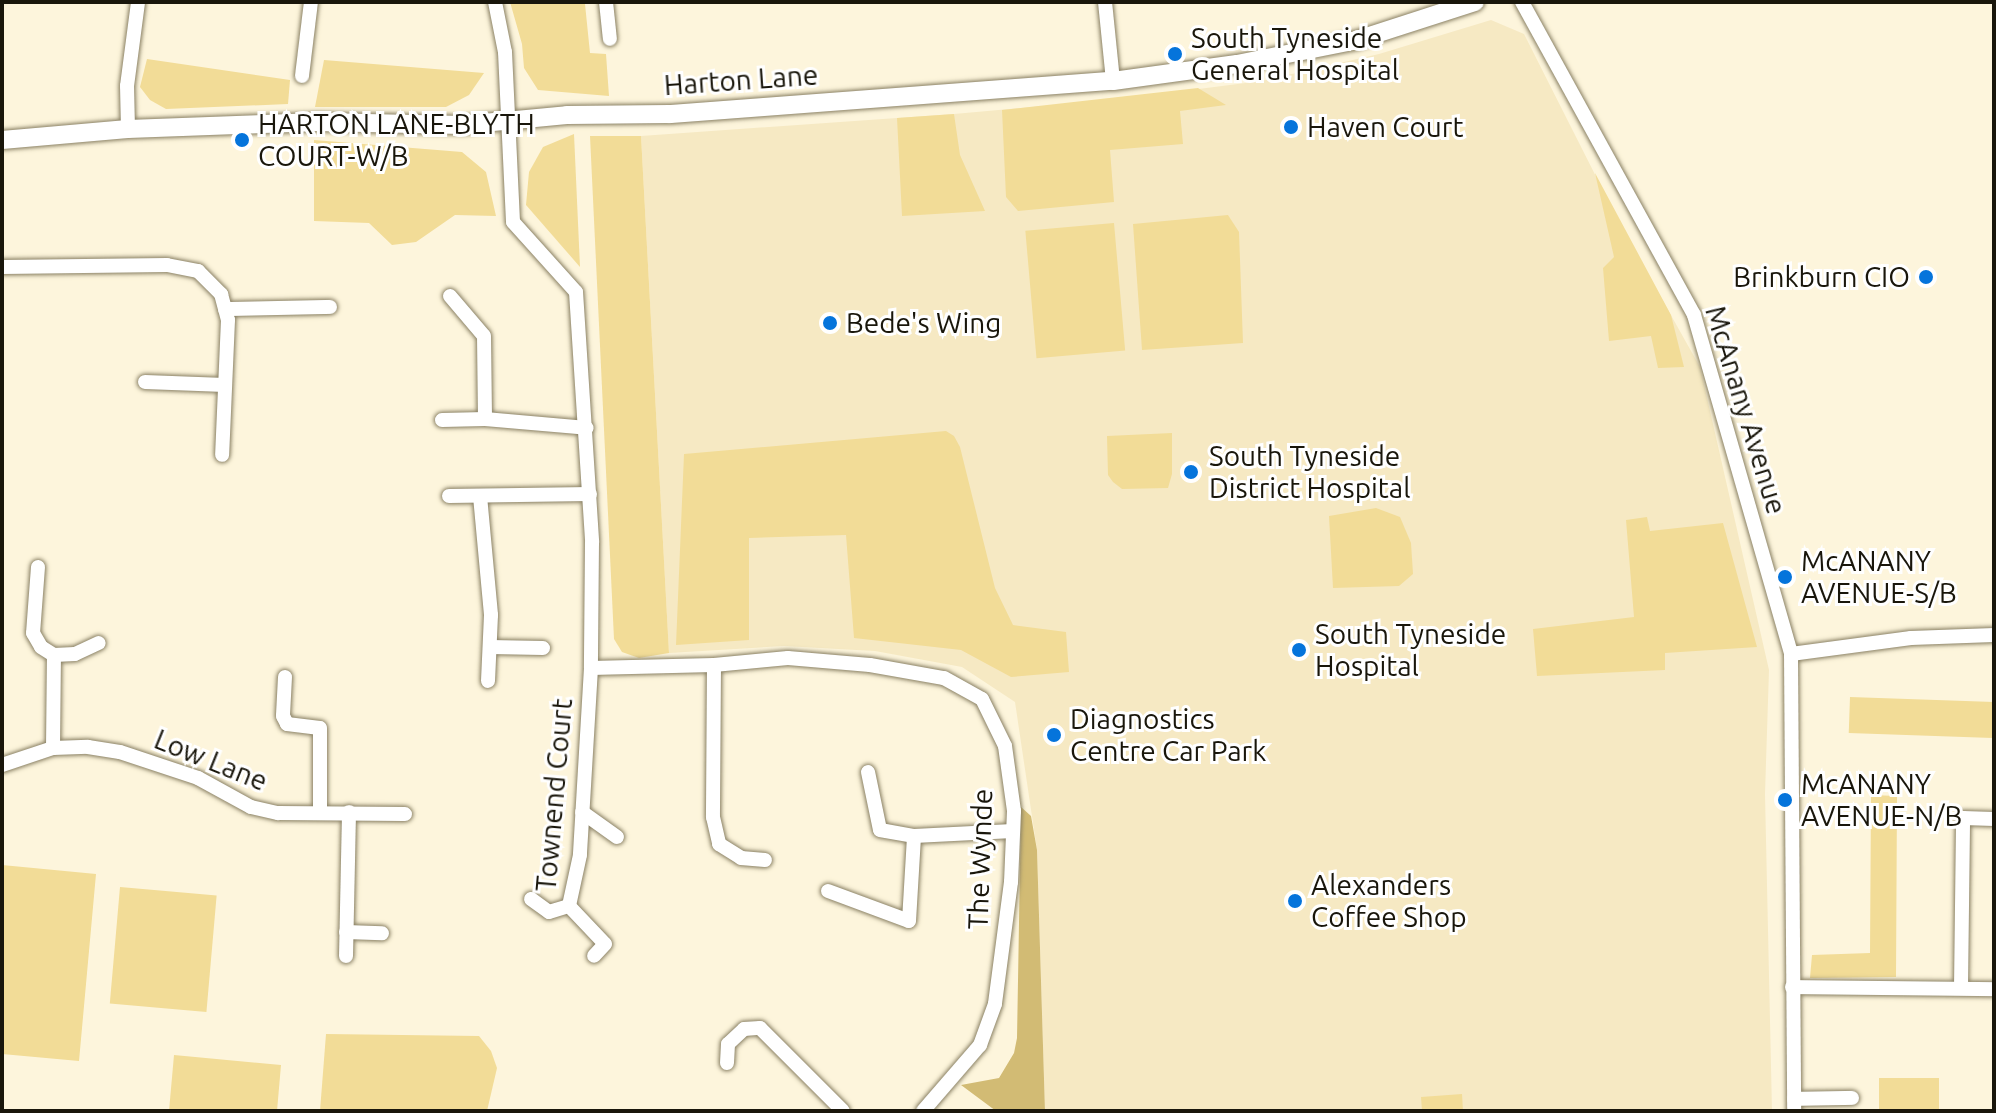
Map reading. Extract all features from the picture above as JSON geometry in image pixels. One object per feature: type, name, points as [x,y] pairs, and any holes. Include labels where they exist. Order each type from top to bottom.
[{"type":"street","points":[[128,129],[127,86],[138,2]]},
{"type":"street","points":[[302,76],[311,2]]},
{"type":"street","name":"Townend Court","points":[[495,2],[505,52],[513,222],[576,292],[590,494],[591,668],[580,855],[569,906],[605,944],[594,956]]},
{"type":"street","points":[[606,2],[610,39]]},
{"type":"street","points":[[1105,2],[1113,81]]},
{"type":"street","name":"Harton Lane","points":[[2,140],[128,129],[318,122],[462,125],[506,120],[670,114],[1113,81],[1237,64],[1357,40],[1475,2]]},
{"type":"street","name":"McAnany Avenue","points":[[1522,2],[1694,315],[1791,654],[1794,1105]]},
{"type":"street","points":[[2,267],[167,265],[198,271],[221,294],[228,320],[222,455]]},
{"type":"street","points":[[450,296],[484,336],[485,419]]},
{"type":"street","points":[[225,309],[330,307]]},
{"type":"street","points":[[145,382],[225,385]]},
{"type":"street","points":[[442,420],[485,419],[587,428]]},
{"type":"street","points":[[449,496],[590,494]]},
{"type":"street","points":[[480,496],[491,615],[488,681]]},
{"type":"street","points":[[38,567],[33,633],[41,647],[54,655],[75,654],[99,643]]},
{"type":"street","points":[[1791,654],[1911,638],[1994,635]]},
{"type":"street","points":[[490,647],[543,648]]},
{"type":"street","points":[[53,748],[54,655]]},
{"type":"street","name":"The Wynde","points":[[591,668],[714,665],[788,658],[870,665],[944,678],[982,699],[1005,746],[1013,831],[1011,882],[995,1004],[980,1045],[923,1111]]},
{"type":"street","points":[[714,665],[713,817],[719,844],[741,858],[765,860]]},
{"type":"street","points":[[285,677],[283,716],[287,724],[320,728],[320,811]]},
{"type":"street","name":"Low Lane","points":[[2,765],[53,748],[88,747],[120,752],[198,778],[251,807],[278,813],[405,814]]},
{"type":"street","points":[[868,772],[880,830],[914,836],[1013,831]]},
{"type":"street","points":[[346,956],[349,812]]},
{"type":"street","points":[[582,812],[617,837]]},
{"type":"street","points":[[1961,988],[1963,818],[1994,819]]},
{"type":"street","points":[[828,891],[909,921],[914,836]]},
{"type":"street","points":[[531,899],[549,912],[569,906]]},
{"type":"street","points":[[346,932],[382,933]]},
{"type":"street","points":[[1792,987],[1994,989]]},
{"type":"street","points":[[727,1063],[728,1044],[744,1029],[760,1028],[843,1111]]},
{"type":"street","points":[[1794,1105],[1852,1098]]},
{"type":"shaded area","points":[[510,2],[585,4],[590,53],[606,54],[609,96],[538,90],[524,68],[522,44]]},
{"type":"shaded area","name":"South Tyneside District Hospital","points":[[1491,20],[1524,34],[1621,226],[1700,367],[1769,670],[1765,794],[1772,1111],[1045,1111],[1037,850],[1015,702],[962,667],[875,651],[784,646],[669,653],[641,136],[1113,100],[1261,81],[1379,54]]},
{"type":"shaded area","points":[[147,59],[290,80],[288,104],[166,109],[150,100],[140,87]]},
{"type":"shaded area","points":[[324,60],[484,73],[469,95],[446,107],[315,107]]},
{"type":"shaded area","points":[[1198,88],[1226,105],[1180,111],[1183,144],[1110,150],[1114,202],[1018,211],[1006,197],[1002,110]]},
{"type":"shaded area","points":[[954,114],[960,155],[985,211],[902,216],[897,118]]},
{"type":"shaded area","points":[[574,134],[580,267],[526,205],[529,172],[543,147]]},
{"type":"shaded area","points":[[590,136],[641,136],[669,653],[639,658],[622,652],[614,639]]},
{"type":"shaded area","points":[[314,140],[462,152],[486,172],[496,216],[455,215],[416,242],[392,245],[369,223],[314,221]]},
{"type":"shaded area","points":[[1595,173],[1671,315],[1684,367],[1658,368],[1651,336],[1609,341],[1603,268],[1614,257]]},
{"type":"shaded area","points":[[1228,215],[1239,232],[1243,343],[1142,350],[1133,224]]},
{"type":"shaded area","points":[[1114,223],[1125,351],[1036,358],[1025,231]]},
{"type":"shaded area","points":[[946,431],[954,436],[960,447],[995,588],[1013,625],[1066,632],[1069,672],[1011,677],[961,650],[854,638],[846,535],[749,538],[749,640],[676,645],[684,454]]},
{"type":"shaded area","points":[[1172,433],[1172,474],[1168,488],[1122,489],[1113,482],[1108,475],[1107,436]]},
{"type":"shaded area","points":[[1376,508],[1400,517],[1411,543],[1413,574],[1399,586],[1333,588],[1329,516]]},
{"type":"shaded area","points":[[1647,517],[1650,531],[1723,523],[1757,647],[1665,653],[1665,670],[1537,676],[1533,629],[1634,617],[1626,520]]},
{"type":"shaded area","points":[[1850,697],[1994,702],[1993,738],[1849,733]]},
{"type":"shaded area","points":[[1871,795],[1897,796],[1896,977],[1810,978],[1812,955],[1870,953]]},
{"type":"shaded area","points":[[1021,807],[1031,816],[1037,850],[1045,1111],[996,1111],[961,1085],[999,1078],[1014,1053],[1017,1038]]},
{"type":"shaded area","points":[[2,865],[96,874],[79,1061],[2,1054]]},
{"type":"shaded area","points":[[120,887],[217,895],[206,1012],[110,1004]]},
{"type":"shaded area","points":[[326,1034],[479,1036],[491,1051],[497,1068],[487,1111],[320,1111]]},
{"type":"shaded area","points":[[174,1055],[281,1065],[277,1111],[169,1111]]},
{"type":"shaded area","points":[[1879,1078],[1939,1078],[1939,1111],[1879,1111]]},
{"type":"shaded area","points":[[1462,1094],[1463,1111],[1422,1111],[1421,1097]]},
{"type":"place","name":"South Tyneside General Hospital","points":[[1175,54]]},
{"type":"place","name":"Haven Court","points":[[1291,127]]},
{"type":"place","name":"HARTON LANE-BLYTH COURT-W/B","points":[[242,140]]},
{"type":"place","name":"Brinkburn CIO","points":[[1926,277]]},
{"type":"place","name":"Bede's Wing","points":[[830,323]]},
{"type":"place","name":"South Tyneside District Hospital","points":[[1191,472]]},
{"type":"place","name":"McANANY AVENUE-S/B","points":[[1785,577]]},
{"type":"place","name":"South Tyneside Hospital","points":[[1299,650]]},
{"type":"place","name":"Diagnostics Centre Car Park","points":[[1054,735]]},
{"type":"place","name":"McANANY AVENUE-N/B","points":[[1785,800]]},
{"type":"place","name":"Alexanders Coffee Shop","points":[[1295,901]]}]
